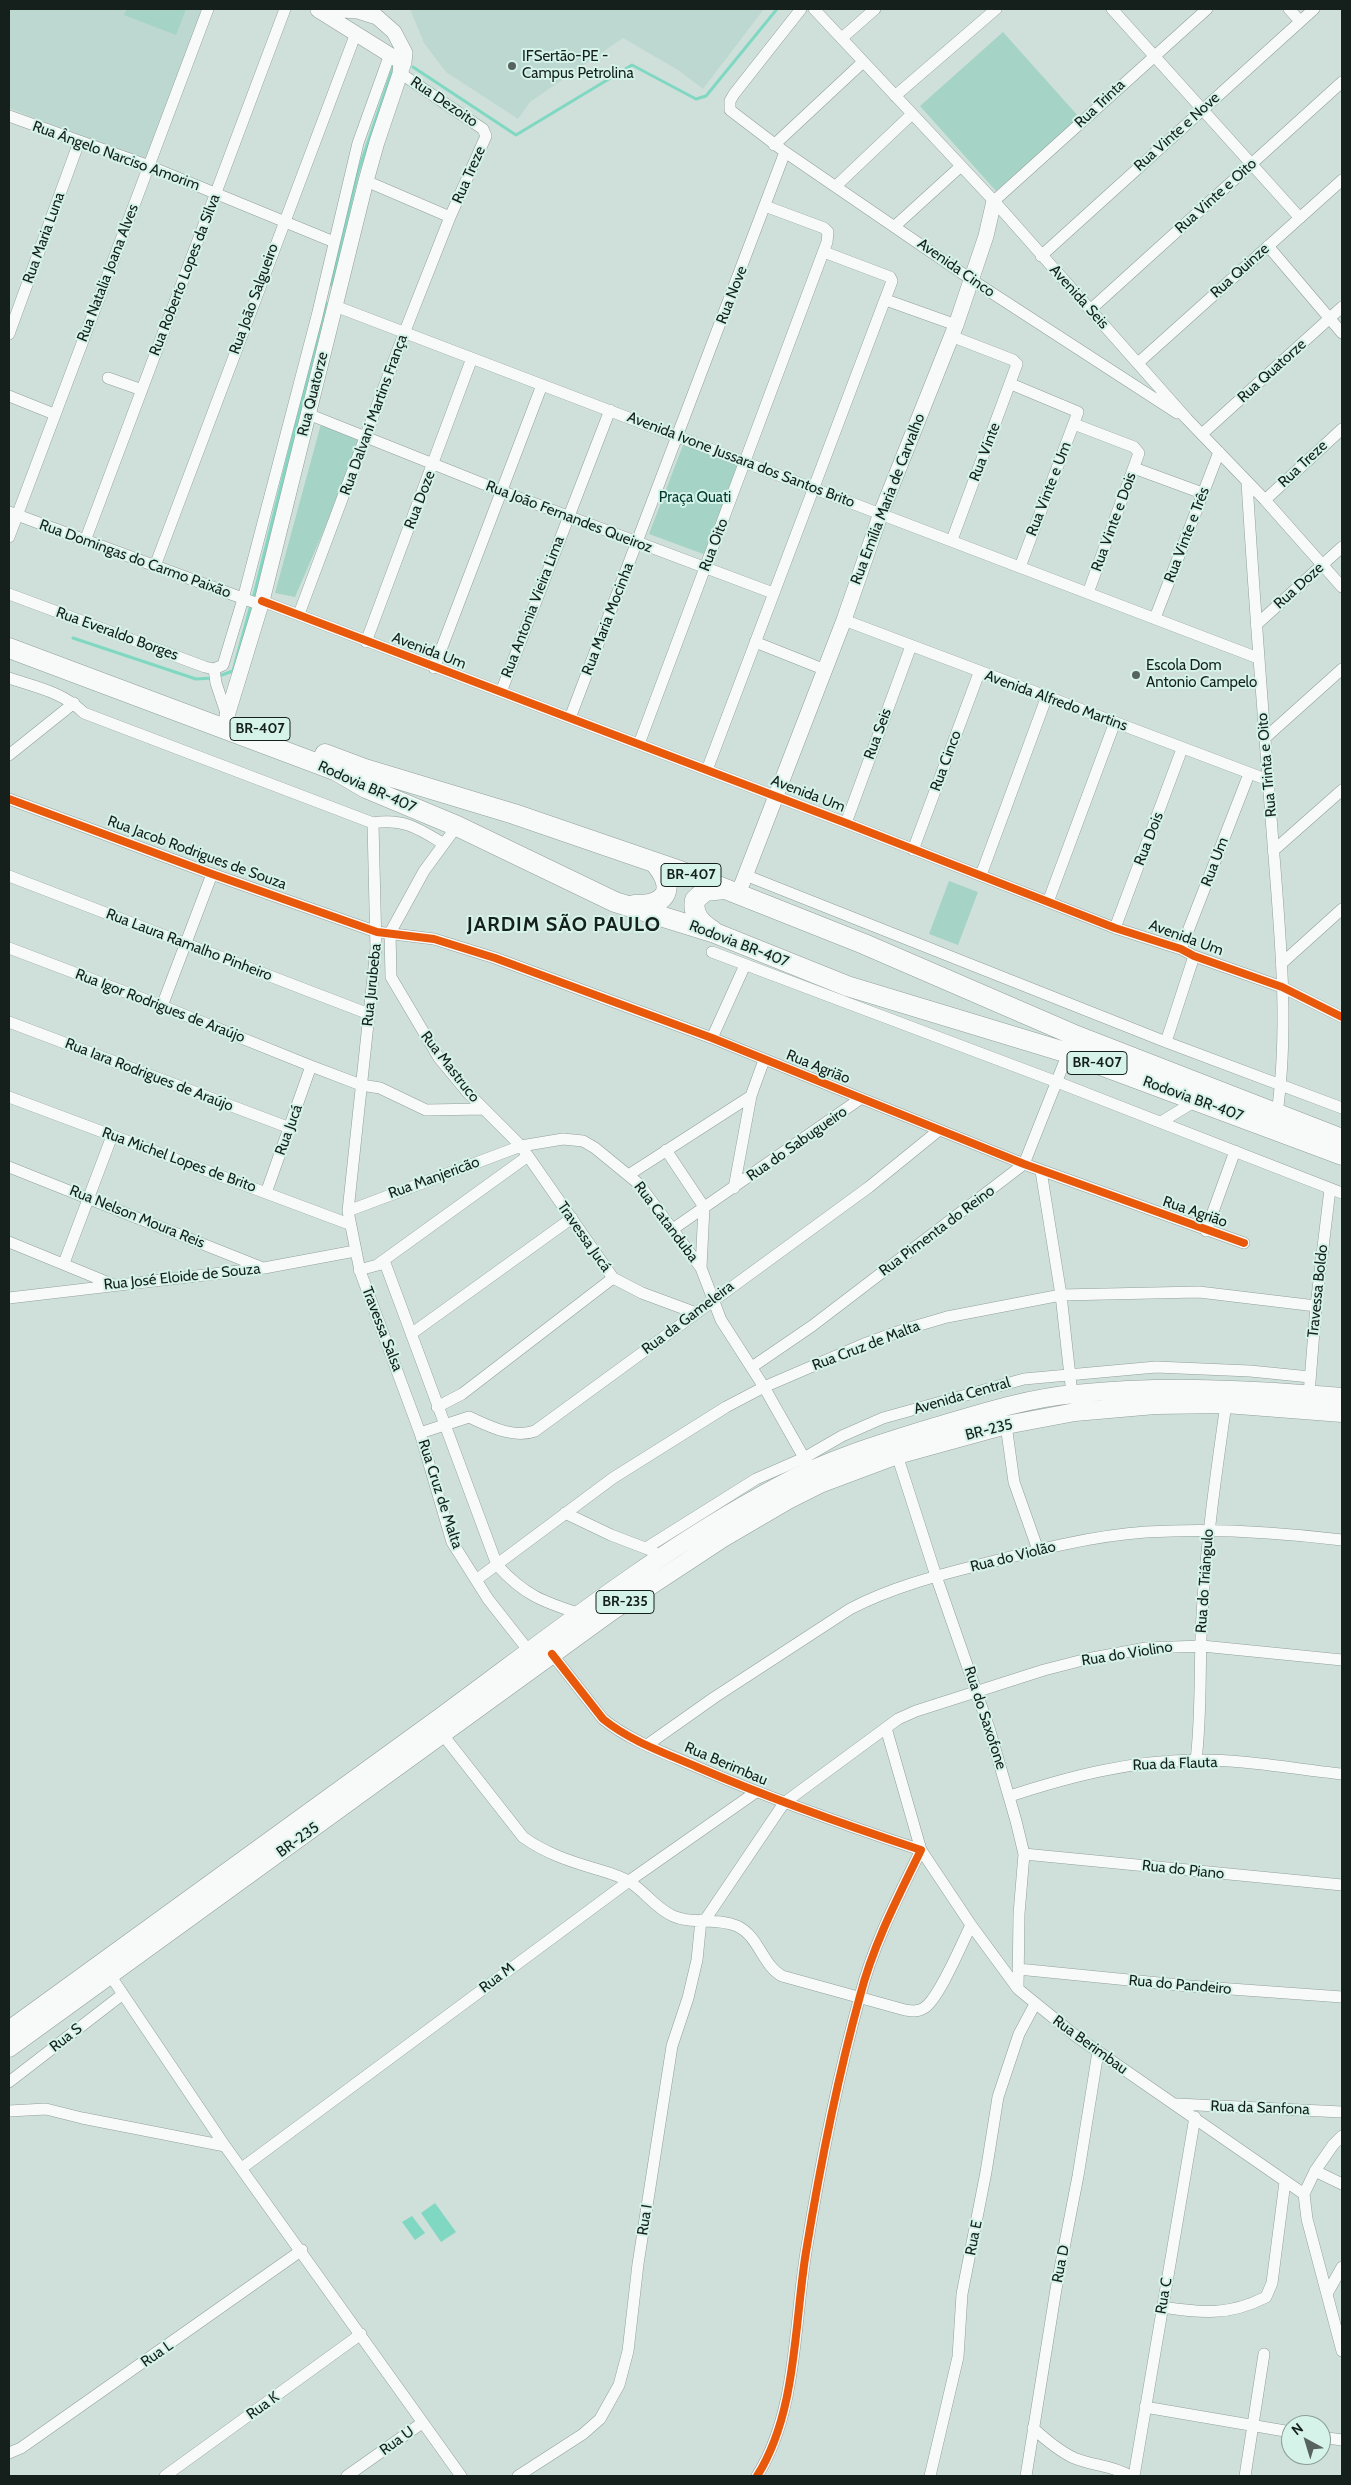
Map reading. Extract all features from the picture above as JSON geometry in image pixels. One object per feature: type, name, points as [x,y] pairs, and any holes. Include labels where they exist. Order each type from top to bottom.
[{"type":"highway","name":"Rodovia BR-407","points":[[9,634],[365,769],[514,814],[654,862],[737,883],[864,944],[1072,1034],[1277,1114]]},
{"type":"highway","name":"Rodovia BR-407","points":[[9,648],[337,771],[366,788],[457,826],[615,902],[713,942],[847,986],[1068,1053],[1342,1155]]},
{"type":"highway","points":[[615,902],[646,905],[653,904],[663,897],[668,885],[664,873],[654,862]]},
{"type":"highway","points":[[713,942],[694,910],[695,900],[705,891],[737,883]]},
{"type":"highway","name":"BR-407","points":[[1277,1114],[1342,1139]]},
{"type":"main road","name":"BR-235","points":[[9,2048],[443,1736],[552,1654],[784,1492],[807,1464],[974,1415],[1022,1403],[1072,1394],[1151,1389],[1260,1390],[1310,1386],[1342,1397]]},
{"type":"main road","name":"BR-235","points":[[9,2030],[438,1719],[528,1650],[704,1529],[784,1492],[822,1483],[897,1455],[1006,1425],[1075,1412],[1118,1408],[1226,1404],[1342,1413]]},
{"type":"street","name":"Rua Natalia Joana Alves","points":[[9,537],[13,513],[54,414],[208,9]]},
{"type":"street","name":"Rua Roberto Lopes da Silva","points":[[85,541],[285,9]]},
{"type":"street","points":[[316,9],[390,54],[400,63],[400,73]]},
{"type":"street","points":[[326,9],[358,10],[384,21],[394,32]]},
{"type":"street","name":"Avenida Cinco","points":[[801,9],[734,94],[730,101],[730,110],[785,152],[972,280],[1187,419]]},
{"type":"street","name":"Avenida Seis","points":[[814,9],[994,201],[1187,419],[1265,500],[1342,587]]},
{"type":"street","points":[[842,38],[875,9]]},
{"type":"street","points":[[895,96],[996,9]]},
{"type":"street","points":[[1112,9],[1300,218]]},
{"type":"street","name":"Rua Trinta","points":[[994,201],[1207,9]]},
{"type":"street","points":[[1290,9],[1300,21]]},
{"type":"street","name":"Rua Vinte e Nove","points":[[1041,256],[1314,9]]},
{"type":"street","points":[[375,45],[375,35],[381,28],[388,27],[394,32]]},
{"type":"street","name":"Rua Quatorze","points":[[227,716],[261,603],[366,181],[405,53],[394,32]]},
{"type":"street","name":"Rua João Salgueiro","points":[[155,566],[283,221],[356,33]]},
{"type":"street","points":[[227,716],[216,683],[219,666],[243,598],[322,293],[358,143],[390,54]]},
{"type":"street","points":[[774,144],[863,62]]},
{"type":"street","name":"Rua Dezoito","points":[[400,73],[486,132]]},
{"type":"street","name":"Rua Vinte e Oito","points":[[1090,310],[1342,82]]},
{"type":"street","points":[[836,186],[912,114]]},
{"type":"street","name":"Rua Ângelo Narciso Amorim","points":[[10,120],[149,166],[334,242]]},
{"type":"street","name":"Rua Treze","points":[[450,217],[486,132]]},
{"type":"street","name":"Rua Maria Luna","points":[[9,334],[79,142]]},
{"type":"street","name":"Rua Nove","points":[[678,436],[785,152]]},
{"type":"street","points":[[895,226],[961,166]]},
{"type":"street","name":"Rua Quinze","points":[[1138,363],[1342,180]]},
{"type":"street","points":[[366,181],[450,217]]},
{"type":"street","name":"Rua Emília Maria de Carvalho","points":[[737,883],[775,796],[823,669],[844,620],[881,513],[953,331],[991,221],[994,201]]},
{"type":"street","name":"Rua Oito","points":[[639,744],[824,252],[828,232],[824,228],[765,206]]},
{"type":"street","name":"Rua Dalvani Martins França","points":[[299,614],[367,437],[405,331],[450,217]]},
{"type":"street","points":[[1268,246],[1342,333]]},
{"type":"street","points":[[707,770],[812,488],[886,300],[892,279],[824,252]]},
{"type":"street","name":"Avenida Ivone Jussara dos Santos Brito","points":[[322,293],[405,331],[472,358],[1258,658]]},
{"type":"street","points":[[886,300],[953,331]]},
{"type":"street","name":"Rua Quatorze","points":[[1202,434],[1342,307]]},
{"type":"street","name":"Rua Vinte","points":[[952,540],[1017,364],[1013,360],[953,331]]},
{"type":"street","name":"Rua Doze","points":[[366,642],[472,358]]},
{"type":"street","points":[[108,378],[142,390]]},
{"type":"street","name":"Rua Vinte e Um","points":[[1011,384],[1078,412],[1020,567]]},
{"type":"street","points":[[434,668],[542,385]]},
{"type":"street","points":[[9,396],[54,414]]},
{"type":"street","name":"Rua Antonia Vieira Lima","points":[[501,692],[610,410]]},
{"type":"street","points":[[308,414],[367,437]]},
{"type":"street","name":"Rua Vinte e Dois","points":[[1074,424],[1134,447],[1138,451],[1134,468],[1088,592]]},
{"type":"street","name":"Rua Treze","points":[[1265,500],[1342,428]]},
{"type":"street","name":"Rua Maria Mocinha","points":[[570,718],[678,436]]},
{"type":"street","name":"Rua João Fernandes Queiroz","points":[[367,437],[433,465],[568,517],[773,593]]},
{"type":"street","name":"Rua Vinte e Três","points":[[1155,618],[1219,452]]},
{"type":"street","points":[[1134,468],[1202,493]]},
{"type":"street","name":"Rua Trinta e Oito","points":[[1247,482],[1281,964],[1281,1085],[1277,1114]]},
{"type":"street","name":"Rua Domingas do Carmo Paixão","points":[[13,513],[85,541],[261,603]]},
{"type":"street","name":"Rua Doze","points":[[1256,625],[1342,547]]},
{"type":"street","name":"Rua Everaldo Borges","points":[[9,594],[219,666]]},
{"type":"street","name":"Avenida Um","points":[[261,603],[299,614],[366,642],[846,823],[1115,928],[1181,949],[1194,956],[1282,987],[1342,1017]]},
{"type":"street","name":"Avenida Alfredo Martins","points":[[844,620],[1268,780]]},
{"type":"street","points":[[756,642],[823,669]]},
{"type":"street","name":"Rua Seis","points":[[846,823],[911,646]]},
{"type":"street","points":[[1265,738],[1342,669]]},
{"type":"street","name":"Rua Cinco","points":[[913,850],[979,672]]},
{"type":"street","points":[[9,678],[58,693],[74,703],[84,713],[373,823],[389,820],[409,824],[444,844]]},
{"type":"street","points":[[981,875],[1047,696]]},
{"type":"street","points":[[9,755],[74,703]]},
{"type":"street","points":[[1048,902],[1115,722]]},
{"type":"street","name":"Rua Dois","points":[[1115,928],[1182,749]]},
{"type":"street","name":"Rua Um","points":[[1181,949],[1249,774]]},
{"type":"street","points":[[1274,851],[1342,790]]},
{"type":"street","name":"Rua Jacob Rodrigues de Souza","points":[[9,799],[212,874],[377,932]]},
{"type":"street","name":"Rua Jurubeba","points":[[349,1224],[348,1211],[377,932],[373,883],[373,823]]},
{"type":"street","points":[[390,933],[419,879],[457,826]]},
{"type":"street","points":[[162,1006],[212,874]]},
{"type":"street","name":"Rua Laura Ramalho Pinheiro","points":[[9,876],[369,1014]]},
{"type":"street","points":[[737,883],[1342,1108]]},
{"type":"street","points":[[1281,964],[1342,910]]},
{"type":"street","name":"Rua Agrião","points":[[377,932],[434,939],[495,958],[712,1038],[938,1131],[1041,1171],[1244,1243]]},
{"type":"street","name":"Rua Mastruco","points":[[390,933],[391,977],[404,1002],[439,1058],[484,1109]]},
{"type":"street","points":[[713,942],[745,966],[1057,1082],[1342,1193]]},
{"type":"street","name":"Rua Igor Rodrigues de Araújo","points":[[9,948],[361,1085]]},
{"type":"street","points":[[1166,1042],[1194,956]]},
{"type":"street","points":[[712,1038],[745,966]]},
{"type":"street","name":"Rua Iara Rodrigues de Araújo","points":[[9,1022],[290,1128]]},
{"type":"street","points":[[1024,1164],[1068,1053]]},
{"type":"street","name":"Rua do Sabugueiro","points":[[734,1188],[751,1096],[764,1060]]},
{"type":"street","name":"Rua Jucá","points":[[266,1193],[311,1066]]},
{"type":"street","name":"Rua Mastruco","points":[[361,1085],[380,1088],[426,1110],[484,1109]]},
{"type":"street","points":[[630,1174],[751,1096]]},
{"type":"street","name":"Rua Michel Lopes de Brito","points":[[9,1097],[349,1224]]},
{"type":"street","name":"Rua do Sabugueiro","points":[[673,1229],[860,1099]]},
{"type":"street","points":[[1161,1122],[1197,1100]]},
{"type":"street","name":"Travessa Jucá","points":[[484,1109],[521,1146],[613,1278],[642,1293],[696,1313]]},
{"type":"street","name":"Rua da Gameleira","points":[[420,1432],[469,1417],[506,1432],[524,1435],[535,1431],[869,1187],[938,1131]]},
{"type":"street","points":[[64,1263],[112,1136]]},
{"type":"street","name":"Rua Catanduba","points":[[521,1146],[548,1140],[583,1142],[595,1148],[630,1174],[650,1198],[700,1268],[712,1300]]},
{"type":"street","name":"Rua Manjericão","points":[[348,1211],[521,1146]]},
{"type":"street","points":[[666,1150],[704,1207],[700,1268]]},
{"type":"street","points":[[1206,1231],[1235,1151]]},
{"type":"street","points":[[360,1270],[381,1264],[528,1156]]},
{"type":"street","name":"Rua Pimenta do Reino","points":[[752,1367],[834,1310],[1024,1164]]},
{"type":"street","name":"Rua Nelson Moura Reis","points":[[9,1167],[264,1268]]},
{"type":"street","points":[[1041,1171],[1061,1295],[1072,1394]]},
{"type":"street","name":"Travessa Boldo","points":[[1310,1386],[1316,1306],[1330,1189]]},
{"type":"street","points":[[411,1334],[572,1218]]},
{"type":"street","name":"Travessa Salsa","points":[[349,1224],[360,1270],[420,1432]]},
{"type":"street","points":[[9,1242],[114,1284]]},
{"type":"street","name":"Rua José Eloide de Souza","points":[[9,1298],[114,1284],[264,1268],[355,1251]]},
{"type":"street","name":"Travessa Salsa","points":[[381,1264],[411,1334],[497,1565]]},
{"type":"street","points":[[437,1407],[462,1394],[613,1278]]},
{"type":"street","name":"Rua Cruz de Malta","points":[[476,1580],[613,1478],[726,1407],[764,1387],[864,1344],[906,1329],[948,1317],[1061,1295],[1199,1292],[1316,1306]]},
{"type":"street","points":[[712,1300],[721,1320],[764,1387],[807,1464]]},
{"type":"street","name":"Avenida Central","points":[[646,1548],[756,1479],[807,1464],[842,1436],[883,1418],[1024,1379],[1156,1367],[1250,1371],[1310,1386]]},
{"type":"street","name":"Rua do Triângulo","points":[[1196,1760],[1200,1722],[1208,1532],[1226,1404]]},
{"type":"street","points":[[1006,1425],[1014,1482],[1038,1550]]},
{"type":"street","name":"Rua Cruz de Malta","points":[[420,1432],[452,1542],[476,1580],[528,1650]]},
{"type":"street","name":"Rua do Saxofone","points":[[897,1455],[1010,1796],[1024,1854],[1019,1914],[1018,1989]]},
{"type":"street","points":[[565,1513],[611,1535],[663,1556]]},
{"type":"street","name":"Rua do Violão","points":[[647,1746],[715,1697],[850,1609],[868,1600],[936,1576],[1038,1550],[1145,1532],[1208,1532],[1342,1540]]},
{"type":"street","points":[[497,1565],[510,1579],[535,1598],[581,1614]]},
{"type":"street","name":"Rua do Violino","points":[[703,1920],[784,1803],[886,1728],[916,1711],[976,1691],[1087,1659],[1146,1648],[1202,1646],[1342,1660]]},
{"type":"street","name":"Rua Berimbau","points":[[552,1654],[602,1719],[647,1746],[784,1803],[922,1850]]},
{"type":"street","name":"Rua Berimbau","points":[[886,1728],[922,1850],[971,1925],[1018,1989],[1098,2052],[1177,2104],[1304,2194]]},
{"type":"street","points":[[443,1736],[523,1836],[547,1852],[629,1881],[660,1908],[673,1916],[718,1921],[745,1931],[755,1941],[771,1967],[782,1976],[914,2012],[923,2009],[935,1995],[971,1925]]},
{"type":"street","name":"Rua da Flauta","points":[[1010,1796],[1081,1775],[1116,1767],[1196,1760],[1342,1774]]},
{"type":"street","name":"Rua M","points":[[242,2168],[629,1881],[756,1792]]},
{"type":"street","points":[[757,2476],[770,2456],[785,2405],[811,2224],[834,2098],[859,1997],[881,1935],[922,1850]]},
{"type":"street","name":"Rua do Piano","points":[[1024,1854],[1342,1885]]},
{"type":"street","name":"Rua I","points":[[518,2476],[583,2434],[595,2424],[610,2404],[619,2385],[628,2351],[638,2264],[672,2046],[688,1998],[697,1960],[703,1920]]},
{"type":"street","name":"Rua do Pandeiro","points":[[1018,1969],[1189,1986],[1342,1997]]},
{"type":"street","points":[[110,1975],[226,2146],[302,2250],[461,2476]]},
{"type":"street","name":"Rua S","points":[[9,2082],[123,1994]]},
{"type":"street","name":"Rua E","points":[[930,2476],[958,2357],[962,2294],[985,2179],[998,2097],[1019,2034],[1035,2004]]},
{"type":"street","name":"Rua D","points":[[1026,2476],[1098,2052]]},
{"type":"street","name":"Rua da Sanfona","points":[[1177,2104],[1342,2112]]},
{"type":"street","points":[[9,2111],[46,2109],[82,2118],[226,2146]]},
{"type":"street","name":"Rua C","points":[[1134,2476],[1195,2117]]},
{"type":"street","points":[[1342,2136],[1333,2145],[1315,2171],[1304,2194],[1307,2219],[1328,2292],[1342,2351]]},
{"type":"street","points":[[1315,2171],[1342,2184]]},
{"type":"street","points":[[1162,2307],[1197,2312],[1222,2312],[1266,2298],[1272,2284],[1285,2182]]},
{"type":"street","name":"Rua L","points":[[9,2453],[21,2448],[105,2390],[302,2250]]},
{"type":"street","points":[[1328,2292],[1342,2267]]},
{"type":"street","name":"Rua K","points":[[164,2476],[361,2334]]},
{"type":"street","points":[[1245,2476],[1264,2354]]},
{"type":"street","points":[[1145,2407],[1281,2431]]},
{"type":"street","name":"Rua U","points":[[348,2476],[422,2423]]},
{"type":"street","points":[[1033,2428],[1050,2443],[1074,2458],[1118,2469],[1130,2476]]},
{"type":"shaded area","points":[[9,9],[205,9],[147,162],[9,108]]},
{"type":"shaded area","name":"IFSertão-PE - Campus Petrolina","points":[[410,9],[764,9],[703,89],[678,70],[623,38],[530,102],[518,119],[446,72],[424,43]]},
{"type":"shaded area","points":[[435,2203],[456,2232],[441,2242],[421,2213]]},
{"type":"shaded area","points":[[412,2216],[425,2233],[415,2240],[402,2222]]},
{"type":"green space","points":[[127,9],[186,9],[176,35],[124,15]]},
{"type":"green space","points":[[1003,32],[1079,117],[996,191],[920,106]]},
{"type":"green space","points":[[321,424],[362,442],[295,597],[275,593]]},
{"type":"green space","name":"Praça Quati","points":[[685,440],[742,461],[706,555],[649,534]]},
{"type":"green space","points":[[949,881],[978,892],[958,945],[929,934]]},
{"type":"waterway","points":[[413,67],[516,135],[632,65],[696,99],[706,96],[777,9]]},
{"type":"waterway","points":[[331,285],[358,172],[394,65]]},
{"type":"waterway","points":[[253,599],[326,303]]},
{"type":"waterway","points":[[219,676],[233,671],[251,605]]},
{"type":"waterway","points":[[73,638],[196,679],[213,678]]},
{"type":"cycle path","points":[[262,601],[846,823],[1115,928],[1181,949],[1194,956],[1282,987],[1342,1017]]},
{"type":"cycle path","points":[[9,799],[212,874],[377,932],[434,939],[495,958],[712,1038],[1024,1164],[1244,1243]]},
{"type":"cycle path","points":[[552,1654],[603,1719],[636,1740],[780,1801],[921,1850],[895,1903],[865,1977],[844,2059],[823,2155],[806,2252],[787,2397],[780,2425],[770,2451],[757,2476]]},
{"type":"place","name":"IFSertão-PE - Campus Petrolina","points":[[512,66]]},
{"type":"place","name":"Escola Dom Antonio Campelo","points":[[1136,675]]},
{"type":"district","name":"JARDIM SÃO PAULO","points":[[564,925]]}]
